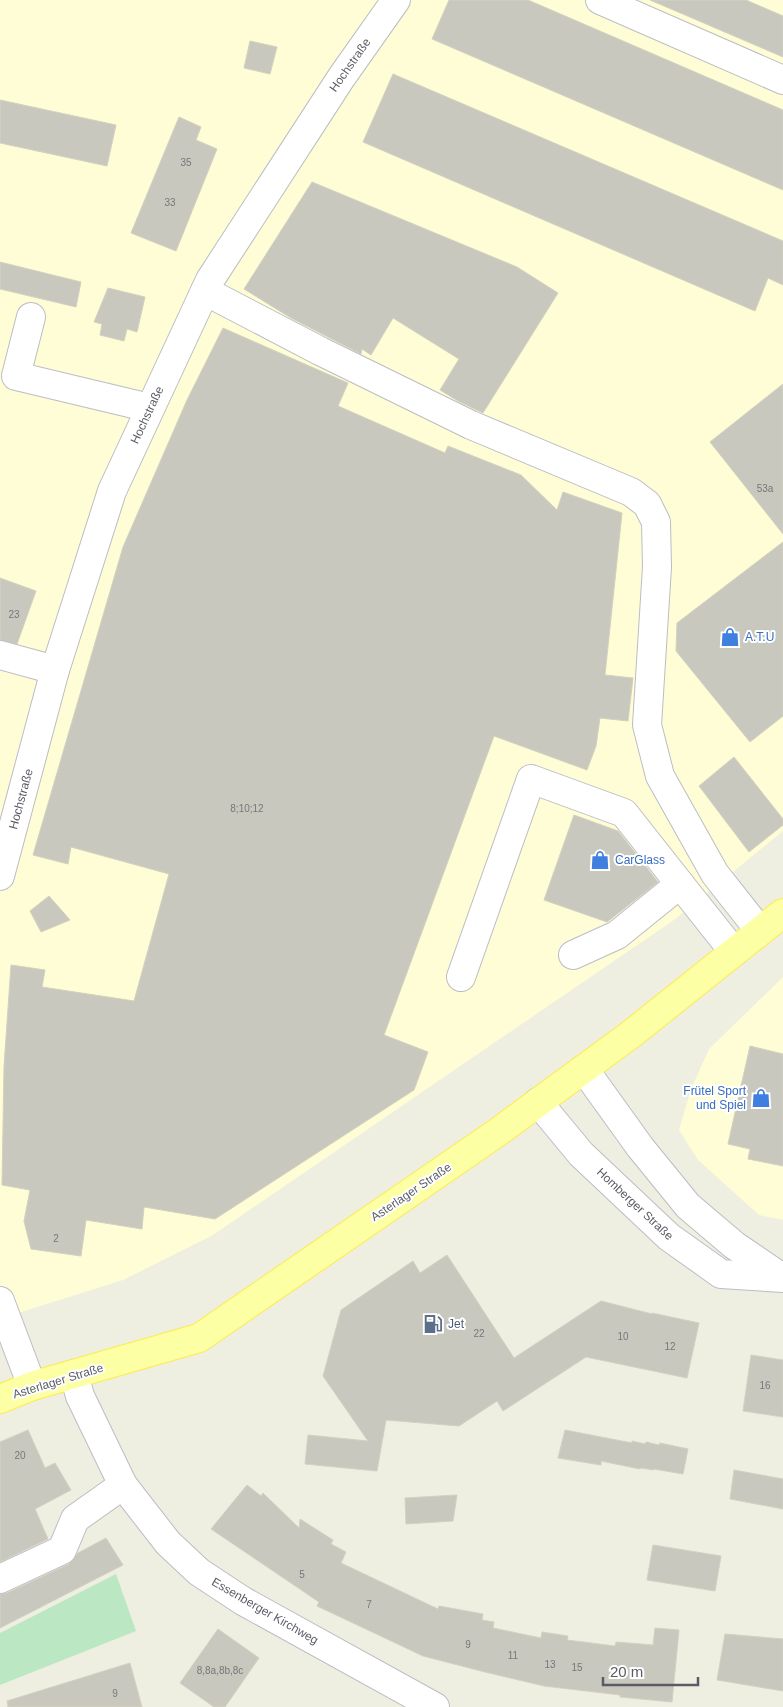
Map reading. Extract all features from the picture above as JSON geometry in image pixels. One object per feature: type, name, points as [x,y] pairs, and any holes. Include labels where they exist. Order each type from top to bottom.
[{"type":"main road","name":"Asterlager Straße","points":[[0,1399],[32,1386],[199,1338],[498,1132],[630,1035],[783,912]]},
{"type":"street","name":"Hochstraße","points":[[0,876],[56,670],[112,491],[210,280],[341,78],[396,0]]},
{"type":"street","points":[[600,0],[783,80]]},
{"type":"street","points":[[205,291],[471,426],[631,492],[647,504],[656,522],[657,567],[647,725],[652,747],[660,776],[715,874],[760,931]]},
{"type":"street","points":[[30,317],[16,376],[150,408]]},
{"type":"street","points":[[0,655],[56,670]]},
{"type":"street","points":[[460,978],[531,779],[624,813],[734,952]]},
{"type":"street","points":[[573,955],[617,935],[680,884]]},
{"type":"street","name":"Homberger Straße","points":[[584,1069],[640,1147],[688,1206],[734,1245],[782,1278]]},
{"type":"street","name":"Homberger Straße","points":[[538,1102],[581,1154],[669,1237],[721,1274],[782,1278]]},
{"type":"street","points":[[0,1301],[32,1386]]},
{"type":"street","name":"Essenberger Kirchweg","points":[[74,1374],[80,1396],[123,1485],[168,1543],[199,1572],[243,1601],[435,1707]]},
{"type":"street","points":[[0,1579],[62,1550],[75,1519],[123,1485]]},
{"type":"shaded area","points":[[0,0],[783,0],[783,831],[674,920],[213,1235],[123,1280],[15,1314],[0,1323]]},
{"type":"shaded area","points":[[783,977],[783,1220],[759,1215],[698,1160],[679,1130],[691,1089],[709,1049]]},
{"type":"green space","points":[[116,1574],[136,1631],[0,1685],[0,1633]]},
{"type":"building","points":[[449,0],[528,0],[783,110],[783,190],[432,39]]},
{"type":"building","points":[[650,0],[746,0],[783,16],[783,57]]},
{"type":"building","points":[[250,41],[277,47],[270,74],[244,68]]},
{"type":"building","points":[[393,74],[783,241],[783,285],[768,278],[755,311],[363,142]]},
{"type":"building","points":[[0,100],[116,125],[107,166],[0,143]]},
{"type":"building","points":[[179,117],[201,127],[196,140],[217,149],[176,251],[131,233]]},
{"type":"building","points":[[312,182],[517,267],[558,293],[483,413],[440,390],[459,359],[393,318],[371,355],[362,349],[361,354],[291,318],[244,289]]},
{"type":"building","points":[[0,262],[81,282],[76,307],[0,289]]},
{"type":"building","points":[[108,288],[145,297],[137,332],[127,329],[124,341],[100,335],[102,324],[94,322]]},
{"type":"building","points":[[223,328],[348,383],[338,406],[445,453],[448,446],[521,475],[557,510],[563,492],[622,513],[605,675],[633,678],[628,721],[600,718],[596,746],[587,770],[494,736],[384,1035],[428,1052],[414,1090],[215,1219],[144,1207],[142,1229],[86,1220],[81,1256],[31,1249],[24,1221],[30,1190],[2,1185],[4,1066],[11,965],[45,970],[42,987],[134,1001],[169,874],[71,847],[68,864],[33,855],[123,547],[187,400]]},
{"type":"building","points":[[783,384],[783,534],[710,442]]},
{"type":"building","name":"A.T.U","points":[[783,542],[783,716],[750,742],[676,651],[677,623]]},
{"type":"building","points":[[0,578],[36,591],[17,644],[0,640]]},
{"type":"building","points":[[734,757],[783,819],[783,825],[749,852],[699,786]]},
{"type":"building","name":"CarGlass","points":[[574,815],[618,831],[658,882],[607,922],[544,900]]},
{"type":"building","points":[[49,896],[70,920],[41,932],[30,911]]},
{"type":"building","name":"Frütel Sport und Spiel","points":[[750,1046],[783,1054],[783,1166],[748,1159],[750,1149],[728,1144]]},
{"type":"building","points":[[447,1255],[514,1358],[601,1301],[652,1314],[699,1323],[687,1378],[586,1357],[503,1411],[497,1401],[459,1426],[386,1420],[377,1471],[305,1464],[308,1435],[368,1441],[323,1376],[341,1310],[413,1261],[420,1273]]},
{"type":"building","points":[[751,1355],[783,1360],[783,1417],[743,1411]]},
{"type":"building","points":[[28,1430],[45,1468],[55,1463],[71,1490],[35,1509],[48,1539],[0,1562],[0,1442]]},
{"type":"building","points":[[565,1430],[632,1443],[632,1441],[645,1444],[646,1442],[659,1445],[660,1443],[688,1449],[683,1474],[654,1469],[640,1469],[601,1461],[601,1465],[558,1458]]},
{"type":"building","points":[[734,1470],[783,1479],[783,1509],[730,1499]]},
{"type":"building","points":[[247,1485],[261,1496],[263,1493],[299,1528],[300,1519],[333,1540],[331,1544],[346,1552],[341,1563],[438,1609],[439,1606],[483,1614],[482,1620],[494,1622],[493,1628],[541,1638],[542,1632],[568,1636],[567,1640],[615,1646],[616,1642],[653,1645],[655,1628],[679,1630],[672,1702],[544,1686],[423,1656],[317,1606],[319,1602],[211,1529]]},
{"type":"building","points":[[457,1495],[453,1521],[406,1524],[405,1498]]},
{"type":"building","points":[[106,1538],[123,1565],[0,1628],[0,1594],[7,1593],[69,1564],[78,1553]]},
{"type":"building","points":[[653,1545],[721,1556],[715,1591],[647,1580]]},
{"type":"building","points":[[218,1629],[259,1658],[225,1707],[214,1707],[180,1683]]},
{"type":"building","points":[[725,1634],[783,1639],[783,1691],[717,1680]]},
{"type":"building","points":[[130,1663],[142,1707],[8,1707],[7,1701]]},
{"type":"place","name":"A.T.U","points":[[730,637]]},
{"type":"place","name":"CarGlass","points":[[600,860]]},
{"type":"place","name":"Frütel Sport und Spiel","points":[[761,1098]]},
{"type":"place","name":"Jet","points":[[433,1324]]}]
